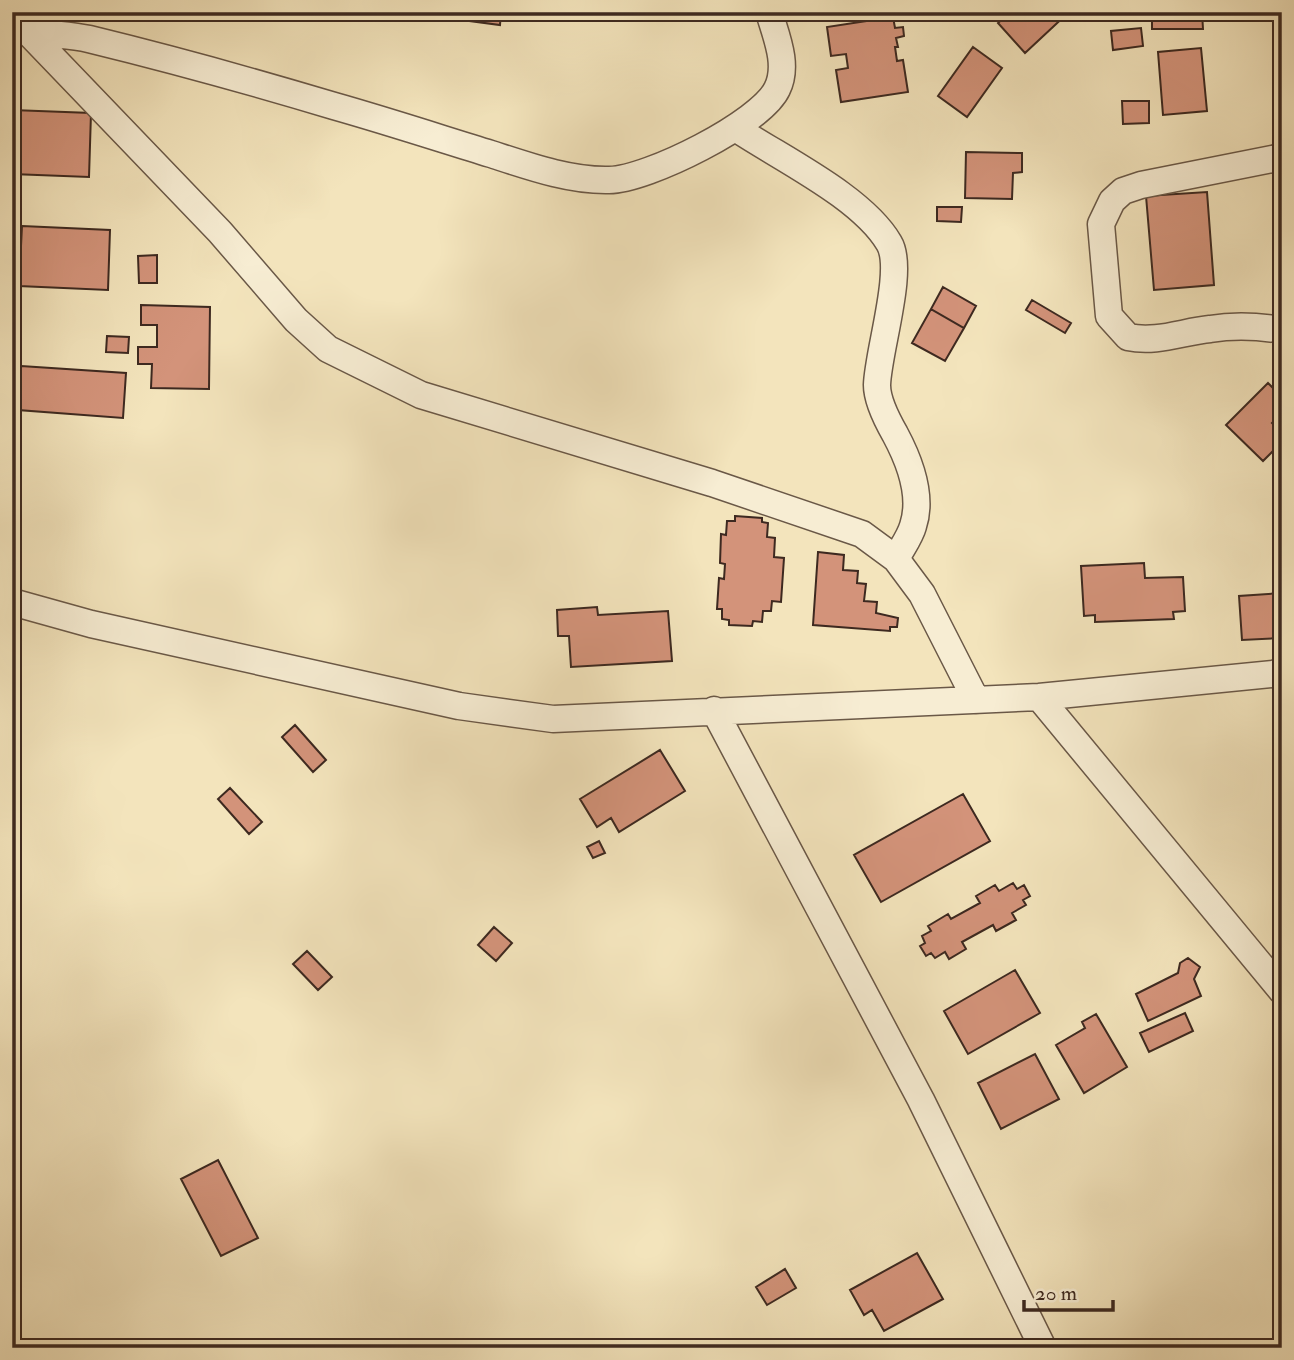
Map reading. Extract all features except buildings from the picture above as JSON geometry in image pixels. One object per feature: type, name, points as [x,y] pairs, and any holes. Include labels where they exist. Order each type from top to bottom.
[{"type":"street","points":[[19,28],[87,39],[333,105],[523,164],[589,180],[613,181],[639,175],[737,129],[765,107],[778,89],[782,70],[780,47],[769,12]]},
{"type":"street","points":[[19,28],[220,232],[296,320],[328,349],[421,395],[822,518],[862,534],[896,559],[922,594],[976,700]]},
{"type":"street","points":[[737,129],[828,186],[879,227],[892,247],[894,287],[881,344],[877,388],[886,417],[908,458],[916,498],[914,526],[896,559]]},
{"type":"street","points":[[1282,157],[1140,185],[1124,191],[1104,214],[1101,233],[1109,316],[1128,337],[1159,339],[1210,328],[1262,326],[1282,330]]},
{"type":"street","points":[[12,602],[91,624],[491,713],[553,719],[1039,697],[1282,673]]},
{"type":"street","points":[[1039,697],[1282,991]]},
{"type":"street","points":[[714,710],[921,1100],[1043,1348]]}]
